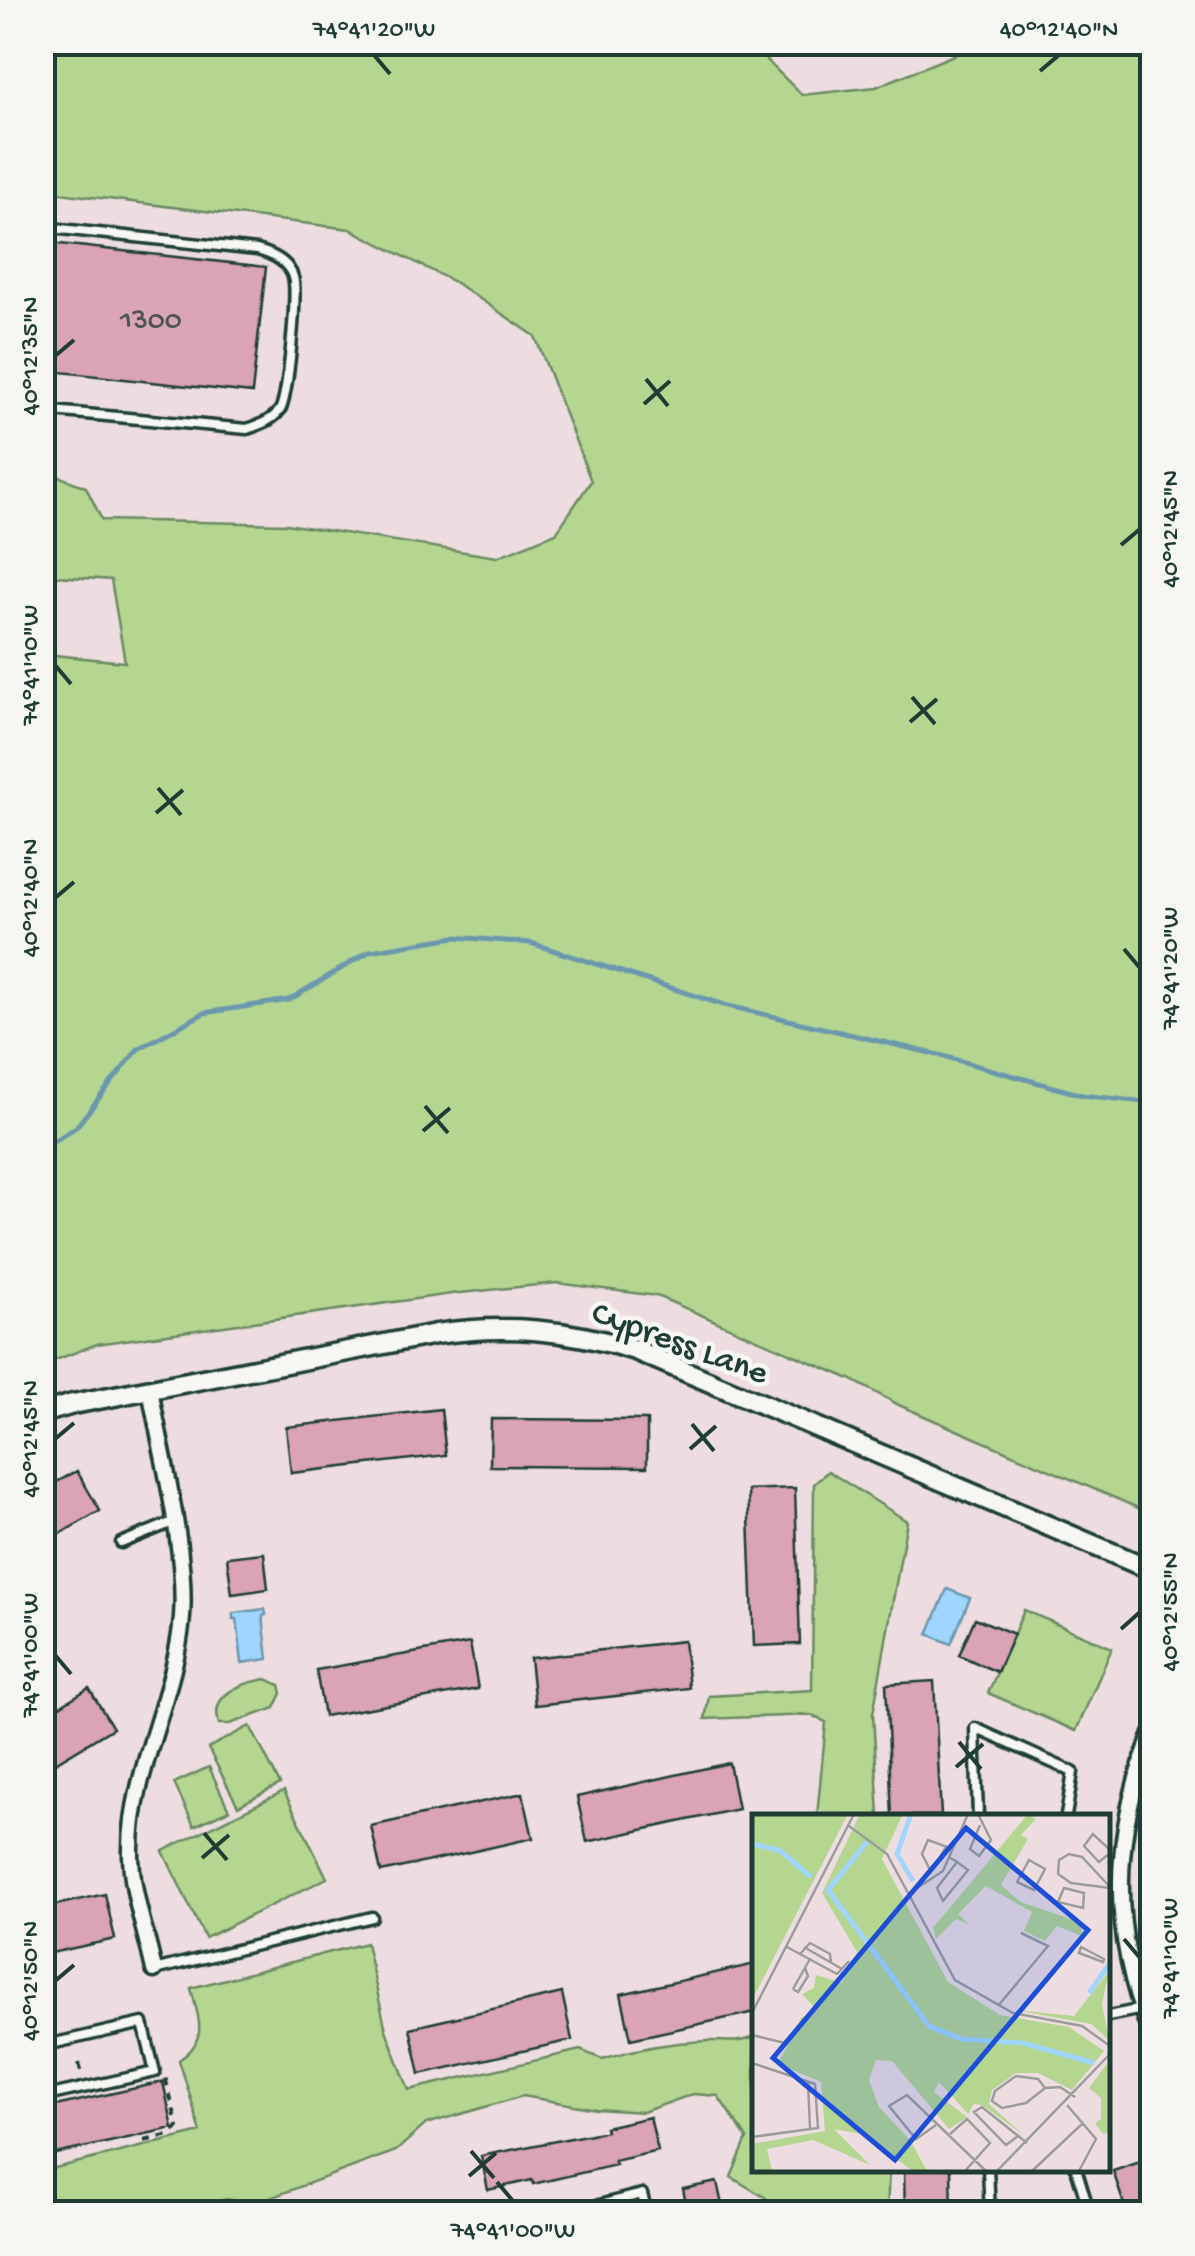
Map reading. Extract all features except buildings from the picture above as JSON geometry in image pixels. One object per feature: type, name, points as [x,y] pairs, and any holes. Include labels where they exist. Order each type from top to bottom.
[{"type":"street","name":"Cypress Lane","points":[[42,1413],[474,1328],[559,1331],[634,1350],[1152,1570]]},
{"type":"street","points":[[150,1389],[183,1580],[177,1652],[133,1820],[130,1849],[154,1970]]},
{"type":"street","points":[[1152,1734],[1126,1818],[1119,1900],[1123,1936],[1152,2037]]},
{"type":"lane","points":[[824,42],[828,46],[838,42]]},
{"type":"lane","points":[[42,227],[272,254],[294,278],[295,295],[286,395],[279,412],[266,423],[246,429],[42,410]]},
{"type":"lane","points":[[121,1543],[174,1522]]},
{"type":"lane","points":[[978,1814],[975,1728],[1073,1772],[1066,1814]]},
{"type":"lane","points":[[154,1970],[372,1917]]},
{"type":"lane","points":[[1110,2016],[1142,2009]]},
{"type":"lane","points":[[42,2046],[143,2023],[154,2067],[154,2072],[42,2097]]},
{"type":"lane","points":[[988,2171],[990,2214]]},
{"type":"lane","points":[[1077,2171],[1090,2214]]},
{"type":"lane","points":[[564,2214],[642,2194],[647,2214]]},
{"type":"path","points":[[144,2141],[170,2135],[178,2127],[169,2084],[162,2071],[154,2067]]},
{"type":"path","points":[[42,2163],[53,2161]]},
{"type":"green space","points":[[43,42],[749,43],[802,95],[876,87],[983,43],[1152,43],[1152,1514],[657,1296],[557,1283],[451,1294],[97,1344],[43,1365],[43,654],[125,662],[111,580],[43,575],[43,470],[86,487],[102,520],[286,524],[497,557],[556,533],[591,481],[535,336],[456,283],[350,229],[43,191]]},
{"type":"green space","points":[[828,1471],[907,1521],[873,1714],[879,1814],[817,1814],[826,1722],[811,1715],[705,1719],[709,1696],[812,1690],[814,1484]]},
{"type":"green space","points":[[1024,1610],[1112,1648],[1076,1731],[988,1693]]},
{"type":"green space","points":[[266,1679],[280,1685],[282,1693],[275,1708],[230,1724],[219,1724],[217,1713],[223,1697],[238,1687]]},
{"type":"green space","points":[[250,1726],[280,1784],[238,1806],[208,1748]]},
{"type":"green space","points":[[209,1767],[229,1810],[194,1826],[174,1783]]},
{"type":"green space","points":[[284,1791],[327,1878],[205,1938],[163,1851]]},
{"type":"green space","points":[[366,1943],[386,2030],[409,2090],[580,2050],[602,2059],[667,2044],[736,2042],[752,2038],[752,2171],[889,2171],[887,2213],[768,2213],[766,2198],[731,2177],[747,2139],[718,2096],[693,2094],[643,2112],[596,2109],[523,2096],[426,2124],[396,2151],[254,2204],[226,2199],[176,2213],[43,2213],[43,2171],[201,2132],[179,2060],[198,2036],[191,1988]]},
{"type":"water","points":[[947,1589],[970,1598],[951,1644],[928,1634]]},
{"type":"water","points":[[265,1609],[268,1659],[242,1663],[233,1613]]},
{"type":"waterway","points":[[42,1149],[76,1127],[138,1049],[204,1013],[289,1000],[370,951],[455,937],[531,943],[724,1005],[939,1055],[1082,1095],[1152,1103]]}]
